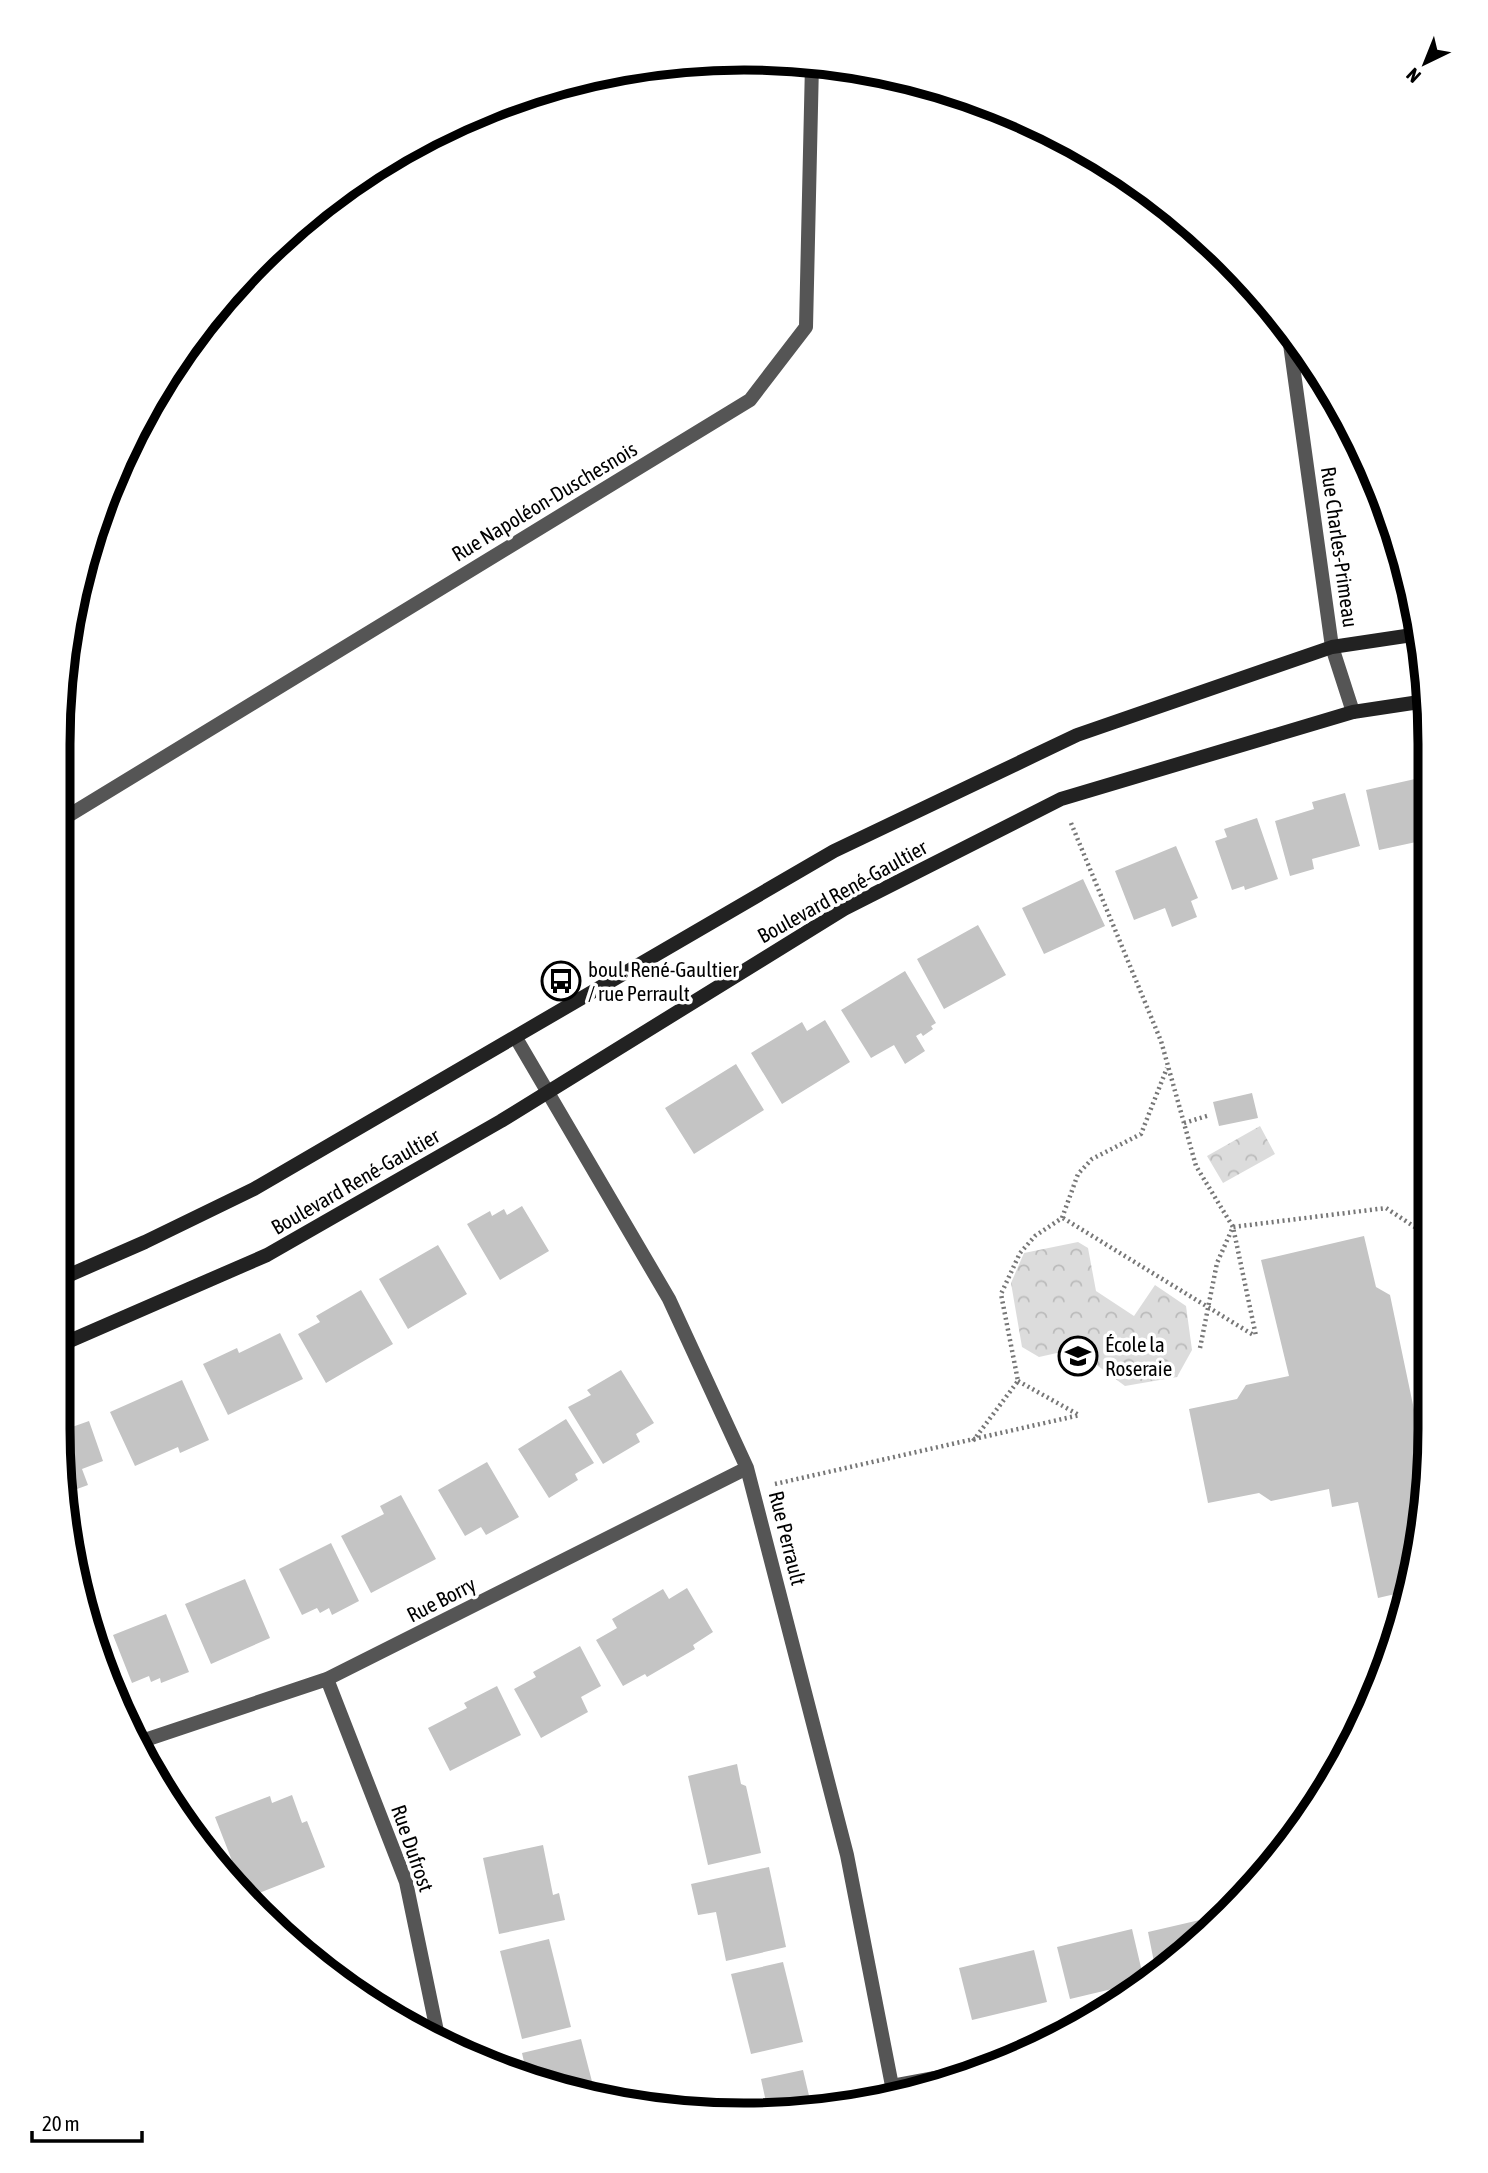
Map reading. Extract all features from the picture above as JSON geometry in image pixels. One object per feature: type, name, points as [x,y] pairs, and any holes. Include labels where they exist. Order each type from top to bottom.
[{"type":"street","name":"Rue Napoléon-Duschesnois","points":[[70,815],[750,400],[806,327],[812,74]]},
{"type":"street","name":"Rue Charles-Primeau","points":[[1291,351],[1332,647],[1353,712]]},
{"type":"street","name":"Boulevard René-Gaultier","points":[[70,1275],[254,1189],[834,851],[1028,758],[1077,735],[1332,647],[1409,636]]},
{"type":"street","name":"Boulevard René-Gaultier","points":[[70,1341],[267,1255],[549,1092],[844,909],[1061,799],[1353,712],[1417,702]]},
{"type":"street","name":"Rue Perrault","points":[[516,1038],[670,1299],[747,1468],[847,1855],[892,2086]]},
{"type":"street","name":"Rue Borry","points":[[146,1740],[327,1679],[747,1468]]},
{"type":"street","name":"Rue Dufrost","points":[[327,1679],[406,1882],[436,2028]]},
{"type":"path","points":[[1061,799],[1161,1041],[1196,1166],[1233,1227],[1256,1336],[1062,1218]]},
{"type":"path","points":[[972,1441],[1018,1381],[1001,1294],[1020,1253],[1035,1236],[1062,1218],[1079,1174],[1092,1159],[1140,1134],[1167,1066]]},
{"type":"path","points":[[1184,1123],[1210,1115]]},
{"type":"path","points":[[1233,1227],[1386,1208],[1418,1229]]},
{"type":"path","points":[[1200,1348],[1217,1263],[1233,1227]]},
{"type":"path","points":[[753,1489],[1080,1415],[1018,1381]]},
{"type":"green space","points":[[1260,1126],[1275,1154],[1223,1183],[1207,1156]]},
{"type":"green space","points":[[1078,1242],[1088,1248],[1096,1291],[1134,1316],[1155,1285],[1186,1306],[1192,1350],[1177,1377],[1125,1386],[1075,1349],[1039,1357],[1022,1347],[1011,1283],[1024,1253]]},
{"type":"building","points":[[1418,778],[1418,842],[1379,850],[1366,790]]},
{"type":"building","points":[[1345,793],[1360,846],[1312,859],[1314,869],[1290,876],[1275,821],[1314,809],[1312,802]]},
{"type":"building","points":[[1257,818],[1278,879],[1245,890],[1244,886],[1232,890],[1215,841],[1227,837],[1224,829]]},
{"type":"building","points":[[1176,846],[1198,898],[1191,901],[1197,917],[1172,927],[1165,908],[1134,920],[1115,871]]},
{"type":"building","points":[[1083,879],[1105,926],[1044,954],[1022,908]]},
{"type":"building","points":[[978,925],[1006,975],[944,1009],[917,959]]},
{"type":"building","points":[[905,971],[936,1023],[931,1026],[933,1029],[923,1036],[921,1033],[916,1036],[925,1051],[905,1064],[894,1045],[871,1058],[841,1010]]},
{"type":"building","points":[[825,1020],[850,1062],[782,1104],[751,1053],[802,1022],[807,1031]]},
{"type":"building","points":[[736,1064],[764,1110],[694,1154],[665,1108]]},
{"type":"building","points":[[1252,1093],[1258,1118],[1219,1126],[1213,1102]]},
{"type":"building","points":[[522,1206],[549,1251],[500,1280],[467,1224],[490,1211],[492,1216],[504,1209],[507,1215]]},
{"type":"building","name":"École la Roseraie","points":[[1364,1236],[1376,1287],[1390,1295],[1418,1429],[1412,1517],[1397,1594],[1378,1598],[1358,1502],[1332,1507],[1329,1489],[1271,1501],[1259,1493],[1208,1503],[1189,1409],[1237,1399],[1246,1385],[1289,1376],[1261,1260]]},
{"type":"building","points":[[438,1245],[467,1294],[408,1329],[379,1279]]},
{"type":"building","points":[[361,1290],[393,1344],[326,1383],[298,1334],[320,1322],[316,1316]]},
{"type":"building","points":[[280,1333],[303,1379],[228,1415],[203,1364],[237,1348],[239,1353]]},
{"type":"building","points":[[621,1370],[654,1423],[636,1434],[640,1442],[603,1464],[568,1407],[591,1395],[587,1390]]},
{"type":"building","points":[[182,1380],[209,1440],[180,1453],[178,1447],[135,1466],[110,1412]]},
{"type":"building","points":[[566,1419],[594,1463],[575,1474],[578,1480],[549,1498],[518,1449]]},
{"type":"building","points":[[89,1421],[103,1461],[82,1469],[88,1485],[73,1490],[71,1473],[70,1428]]},
{"type":"building","points":[[487,1462],[519,1517],[486,1535],[481,1527],[465,1536],[438,1490]]},
{"type":"building","points":[[401,1495],[436,1559],[371,1593],[341,1536],[384,1514],[380,1506]]},
{"type":"building","points":[[331,1543],[359,1601],[332,1615],[329,1608],[320,1613],[317,1608],[302,1615],[279,1569]]},
{"type":"building","points":[[245,1579],[270,1638],[211,1664],[185,1604]]},
{"type":"building","points":[[687,1588],[713,1632],[693,1645],[695,1649],[647,1677],[645,1674],[623,1686],[596,1640],[617,1628],[612,1619],[663,1589],[669,1599]]},
{"type":"building","points":[[166,1614],[189,1672],[161,1683],[160,1678],[151,1682],[149,1676],[132,1683],[113,1635]]},
{"type":"building","points":[[580,1646],[601,1686],[581,1697],[588,1712],[541,1738],[514,1689],[536,1677],[533,1672]]},
{"type":"building","points":[[497,1686],[521,1735],[450,1771],[428,1728],[467,1708],[464,1703]]},
{"type":"building","points":[[737,1764],[741,1784],[746,1786],[761,1853],[708,1865],[688,1776]]},
{"type":"building","points":[[292,1795],[302,1823],[307,1821],[325,1867],[256,1894],[237,1872],[215,1817],[270,1796],[272,1803]]},
{"type":"building","points":[[543,1845],[553,1895],[559,1893],[565,1920],[499,1934],[483,1858]]},
{"type":"building","points":[[769,1867],[786,1947],[726,1961],[716,1912],[698,1915],[691,1884]]},
{"type":"building","points":[[1208,1918],[1154,1964],[1148,1932]]},
{"type":"building","points":[[1132,1929],[1142,1972],[1121,1987],[1070,1999],[1057,1947]]},
{"type":"building","points":[[549,1939],[571,2027],[522,2039],[500,1951]]},
{"type":"building","points":[[1034,1950],[1047,2002],[972,2020],[959,1968]]},
{"type":"building","points":[[783,1962],[803,2042],[751,2054],[731,1974]]},
{"type":"building","points":[[581,2039],[593,2085],[525,2066],[522,2053]]},
{"type":"building","points":[[803,2070],[810,2100],[764,2103],[766,2102],[761,2079]]},
{"type":"place","name":"boul. René-Gaultier / rue Perrault","points":[[561,981]]},
{"type":"place","name":"École la Roseraie","points":[[1078,1356]]}]
